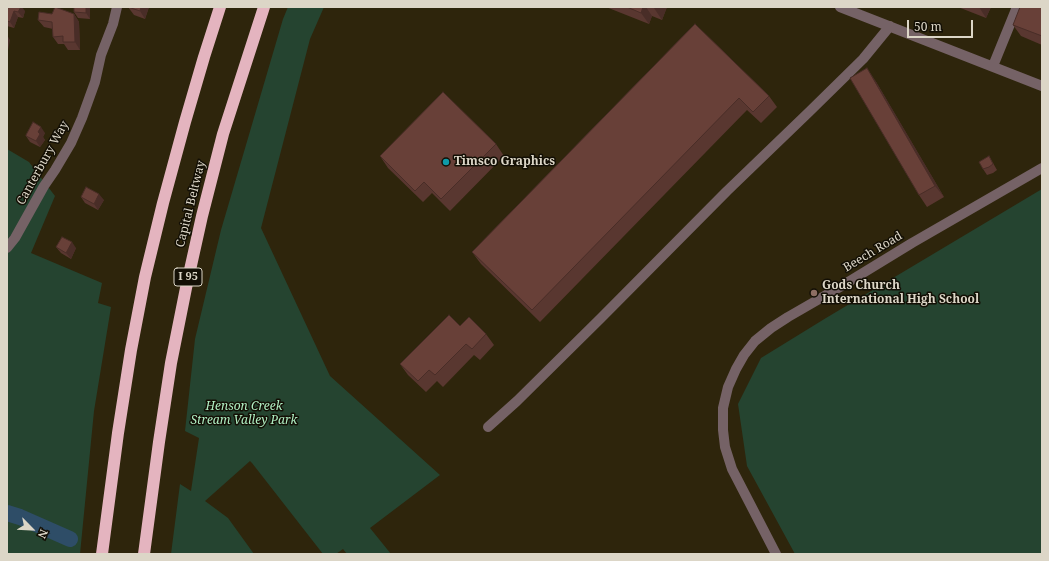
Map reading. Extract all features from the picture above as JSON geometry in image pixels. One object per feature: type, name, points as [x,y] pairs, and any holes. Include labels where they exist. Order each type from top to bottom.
[{"type":"highway","points":[[102,554],[118,433],[131,350],[145,277],[185,122],[220,7]]},
{"type":"highway","name":"Capital Beltway","points":[[144,554],[158,442],[171,363],[186,288],[202,216],[224,134],[264,7]]},
{"type":"street","name":"Canterbury Way","points":[[7,248],[15,238],[44,186],[71,143],[82,118],[117,7]]},
{"type":"street","points":[[840,7],[1042,86]]},
{"type":"street","points":[[993,66],[1017,7]]},
{"type":"street","points":[[488,427],[601,318],[727,191],[863,59],[890,26]]},
{"type":"street","name":"Beech Road","points":[[776,554],[732,469],[725,447],[723,408],[728,387],[744,355],[755,341],[788,317],[1042,168]]},
{"type":"green space","name":"Henson Creek Stream Valley Park","points":[[288,7],[324,7],[310,39],[261,228],[330,376],[440,475],[370,528],[391,554],[347,554],[343,549],[336,554],[323,554],[250,461],[205,501],[228,518],[254,554],[171,554],[180,484],[191,491],[199,438],[185,431],[195,339],[221,230],[283,19]]},
{"type":"green space","points":[[7,149],[29,162],[55,196],[31,253],[102,283],[98,303],[111,307],[94,411],[80,554],[7,554]]},
{"type":"green space","points":[[1042,189],[1042,554],[795,554],[747,466],[738,404],[761,358]]},
{"type":"building","points":[[7,7],[21,7],[18,12],[14,11],[10,22],[7,21]]},
{"type":"building","points":[[55,7],[74,14],[75,42],[63,42],[63,36],[53,37],[52,22],[38,20],[39,12],[52,14]]},
{"type":"building","points":[[74,7],[86,7],[86,13],[74,12]]},
{"type":"building","points":[[128,7],[141,7],[140,11]]},
{"type":"building","points":[[627,7],[643,7],[641,13]]},
{"type":"building","points":[[1020,7],[1042,7],[1042,36],[1013,25]]},
{"type":"building","points":[[695,24],[769,96],[753,112],[739,98],[532,310],[472,252]]},
{"type":"building","points":[[867,68],[935,186],[919,195],[850,78]]},
{"type":"building","name":"Timsco Graphics","points":[[443,92],[496,144],[441,199],[424,182],[415,191],[380,156]]},
{"type":"building","points":[[33,122],[41,127],[38,132],[40,134],[36,141],[26,136]]},
{"type":"building","points":[[989,156],[993,164],[983,169],[979,162]]},
{"type":"building","points":[[86,187],[99,194],[94,204],[81,197]]},
{"type":"building","points":[[62,237],[72,242],[66,253],[56,247]]},
{"type":"building","points":[[449,315],[460,326],[469,317],[486,334],[472,349],[466,344],[435,375],[429,370],[418,381],[400,364]]},
{"type":"waterway","points":[[7,513],[20,517],[70,539]]},
{"type":"place","name":"Timsco Graphics","points":[[446,162]]},
{"type":"place","name":"Gods Church International High School","points":[[814,293]]}]
